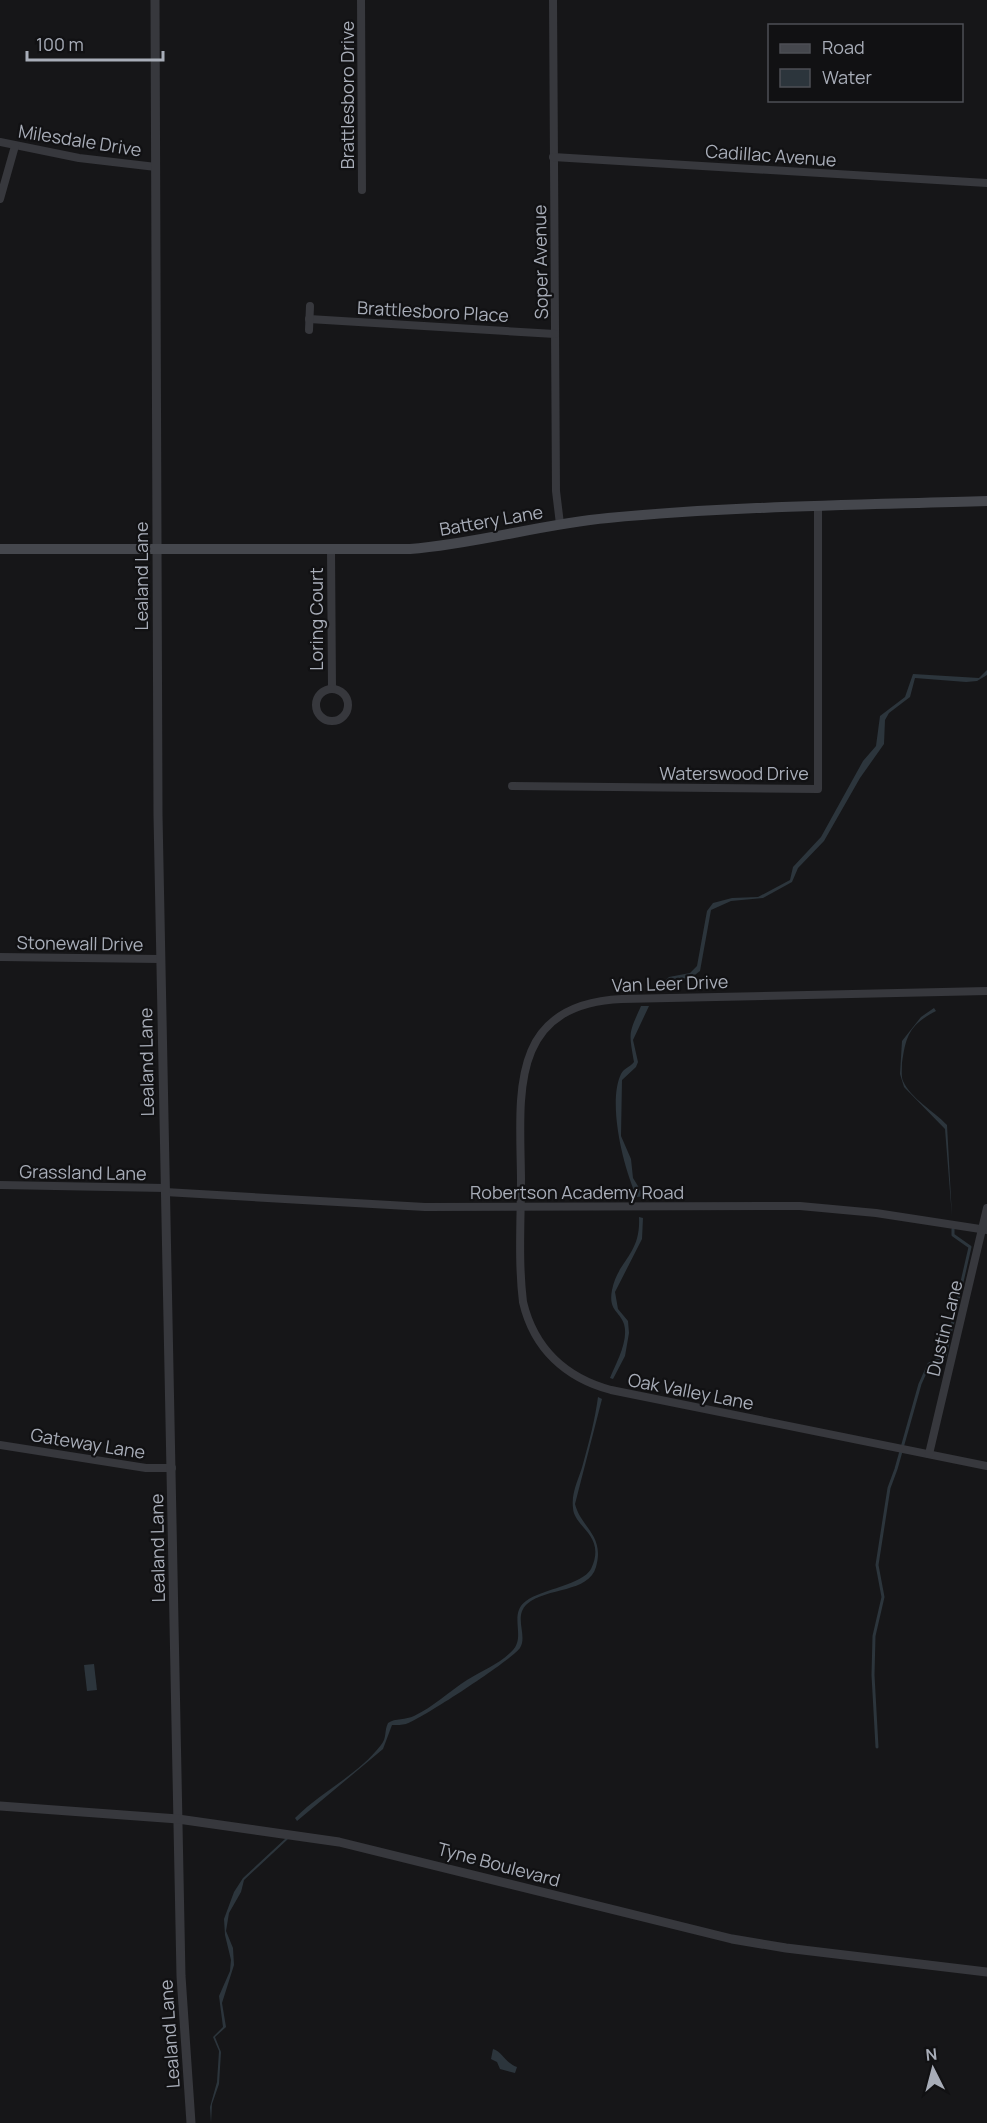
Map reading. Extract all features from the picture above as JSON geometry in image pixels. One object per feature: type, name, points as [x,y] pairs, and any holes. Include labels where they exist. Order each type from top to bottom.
[{"type":"main road","name":"Battery Lane","points":[[0,549],[331,550],[440,546],[560,524],[660,514],[987,501]]},
{"type":"street","name":"Lealand Lane","points":[[155,0],[160,959],[182,2011],[190,2123]]},
{"type":"street","name":"Brattlesboro Drive","points":[[361,0],[362,190]]},
{"type":"street","name":"Soper Avenue","points":[[553,0],[556,491],[560,524]]},
{"type":"street","name":"Milesdale Drive","points":[[0,142],[87,159],[156,167]]},
{"type":"street","points":[[0,199],[15,146]]},
{"type":"street","name":"Cadillac Avenue","points":[[553,157],[987,183]]},
{"type":"street","points":[[309,330],[310,306]]},
{"type":"street","name":"Brattlesboro Place","points":[[309,319],[555,334]]},
{"type":"street","name":"Waterswood Drive","points":[[512,786],[818,789],[818,507]]},
{"type":"street","name":"Loring Court","points":[[331,550],[332,688]]},
{"type":"street","points":[[332,688],[343,693],[348,705],[344,715],[333,721],[323,718],[315,706],[321,692],[332,688]]},
{"type":"street","name":"Stonewall Drive","points":[[0,957],[160,959]]},
{"type":"street","name":"Van Leer Drive","points":[[521,1207],[520,1103],[523,1070],[529,1054],[543,1033],[560,1016],[581,1005],[622,999],[987,991]]},
{"type":"street","name":"Grassland Lane","points":[[0,1185],[165,1190]]},
{"type":"street","name":"Robertson Academy Road","points":[[165,1190],[416,1207],[800,1206],[876,1213],[985,1230]]},
{"type":"street","name":"Oak Valley Lane","points":[[521,1207],[521,1286],[526,1313],[541,1345],[567,1371],[611,1390],[987,1466]]},
{"type":"street","name":"Dustin Lane","points":[[929,1454],[985,1230],[987,1208]]},
{"type":"street","name":"Gateway Lane","points":[[0,1445],[132,1466],[172,1468]]},
{"type":"street","name":"Tyne Boulevard","points":[[0,1806],[178,1819],[361,1846],[753,1943],[987,1972]]},
{"type":"water","points":[[987,670],[987,675],[977,681],[915,678],[910,697],[889,713],[885,720],[884,744],[860,778],[824,841],[798,868],[792,882],[763,898],[731,901],[711,910],[700,971],[691,978],[673,979],[663,990],[656,990],[669,977],[690,973],[697,966],[707,911],[713,903],[732,898],[758,897],[790,880],[793,867],[821,837],[863,761],[876,746],[880,716],[905,697],[913,674],[979,678]]},
{"type":"water","points":[[641,1006],[649,1006],[633,1040],[638,1062],[636,1067],[622,1080],[621,1136],[631,1159],[633,1178],[644,1196],[637,1197],[627,1170],[619,1136],[616,1102],[621,1074],[634,1062],[631,1034]]},
{"type":"water","points":[[934,1008],[936,1011],[914,1026],[907,1038],[902,1075],[911,1094],[947,1125],[952,1217],[945,1129],[904,1087],[900,1074],[902,1041],[921,1017]]},
{"type":"water","points":[[639,1217],[643,1218],[642,1239],[615,1292],[618,1309],[628,1321],[629,1333],[625,1356],[613,1379],[610,1378],[621,1352],[625,1331],[622,1320],[613,1307],[612,1290],[619,1271],[633,1249],[639,1230]]},
{"type":"water","points":[[598,1397],[602,1399],[575,1504],[595,1539],[597,1547],[598,1556],[592,1575],[576,1586],[545,1595],[527,1604],[521,1615],[522,1643],[514,1654],[485,1676],[429,1712],[406,1724],[392,1725],[383,1749],[297,1821],[295,1818],[306,1808],[372,1756],[383,1742],[388,1723],[421,1712],[508,1655],[517,1644],[518,1612],[526,1601],[571,1583],[591,1569],[595,1557],[593,1540],[578,1521],[573,1502],[574,1491],[592,1431]]},
{"type":"water","points":[[94,1664],[97,1690],[87,1691],[84,1665]]},
{"type":"water","points":[[285,1839],[288,1839],[244,1880],[241,1892],[229,1913],[226,1931],[233,1948],[234,1965],[222,2003],[226,2027],[215,2037],[221,2052],[219,2084],[212,2104],[211,2123],[210,2107],[217,2082],[219,2051],[213,2037],[223,2027],[219,1996],[230,1971],[231,1960],[225,1935],[224,1919],[234,1892],[243,1878]]},
{"type":"water","points":[[493,2049],[517,2067],[515,2073],[500,2069],[497,2062],[491,2059]]},
{"type":"waterway","points":[[877,1747],[873,1675],[874,1636],[883,1597],[877,1565],[889,1488],[920,1384],[929,1364],[945,1356],[970,1247],[953,1235],[953,1229]]}]
